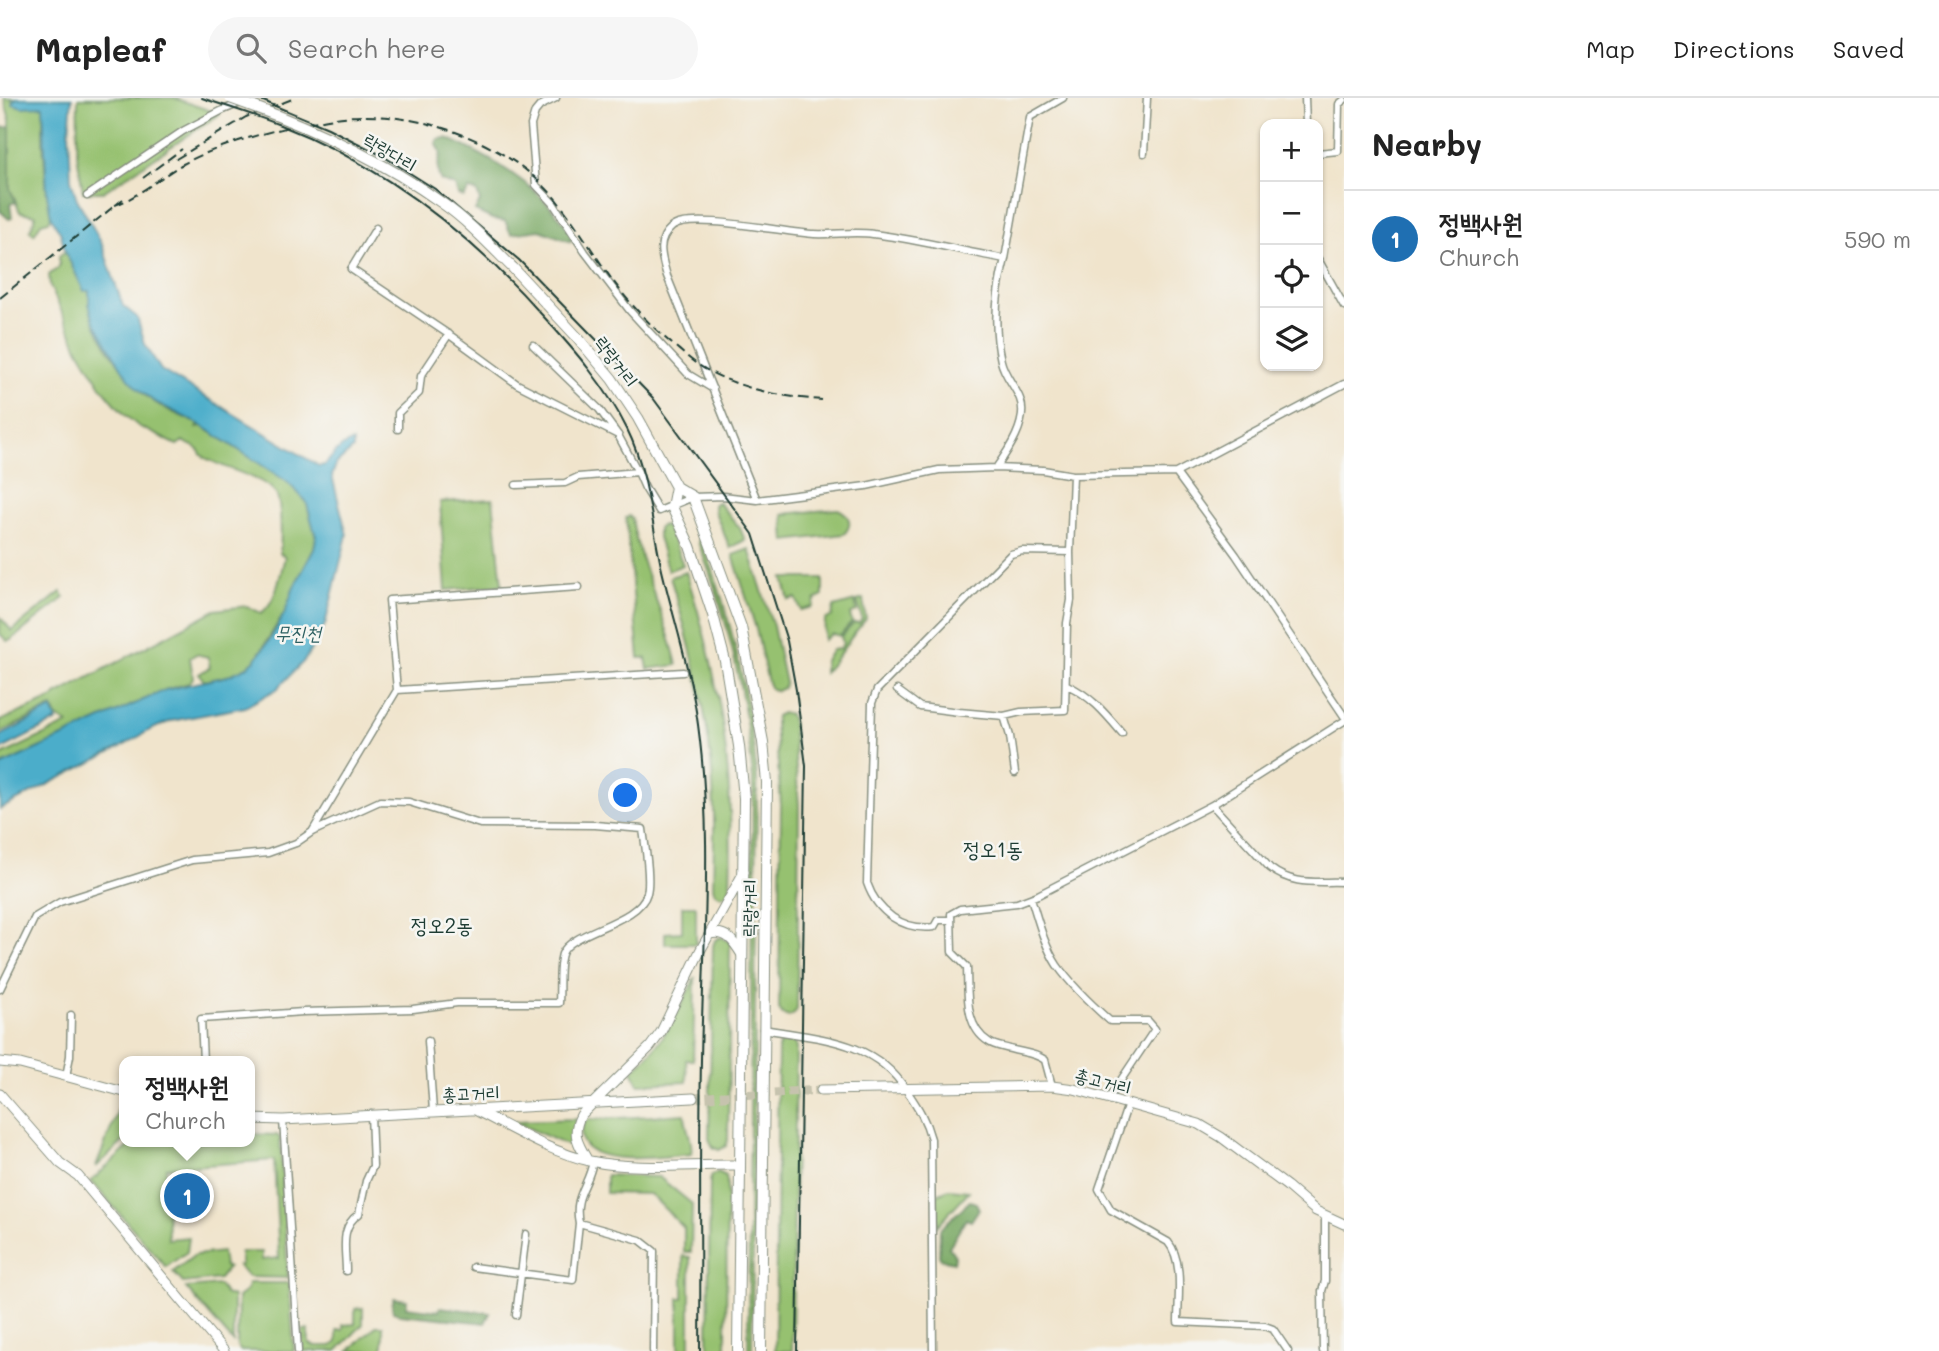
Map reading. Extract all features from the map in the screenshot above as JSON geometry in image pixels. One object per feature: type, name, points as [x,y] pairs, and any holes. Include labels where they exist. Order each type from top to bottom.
[{"type":"main road","name":"락랑다리","points":[[230,98],[333,139],[414,185],[443,204],[513,268]]},
{"type":"main road","name":"락랑거리","points":[[513,268],[545,301],[611,379],[638,418],[676,487],[692,497],[741,626],[763,742],[767,782],[761,1351]]},
{"type":"main road","points":[[672,507],[676,487]]},
{"type":"main road","name":"락랑거리","points":[[672,507],[690,546],[725,660],[739,746],[744,798],[738,1351]]},
{"type":"main road","points":[[590,1161],[577,1143],[575,1129],[581,1115],[650,1047],[661,1032],[744,871]]},
{"type":"main road","points":[[710,934],[725,934],[742,955]]},
{"type":"main road","points":[[0,1062],[119,1091]]},
{"type":"main road","name":"총고거리","points":[[821,1090],[1052,1086],[1074,1089],[1199,1124],[1221,1137],[1316,1212],[1344,1224]]},
{"type":"main road","points":[[0,1094],[60,1163],[78,1176],[224,1351]]},
{"type":"main road","name":"총고거리","points":[[255,1119],[284,1120],[693,1098]]},
{"type":"main road","points":[[475,1110],[564,1153],[590,1161],[637,1165],[740,1166]]},
{"type":"street","points":[[87,196],[183,131],[252,98]]},
{"type":"street","points":[[556,98],[540,106],[531,125],[536,186],[553,203],[585,252],[630,311],[688,374],[714,390]]},
{"type":"street","points":[[996,468],[1007,453],[1022,414],[1021,401],[1001,361],[996,301],[1030,117],[1063,98]]},
{"type":"street","points":[[1144,153],[1147,98]]},
{"type":"street","points":[[1305,98],[1306,119]]},
{"type":"street","points":[[1323,153],[1338,151],[1339,104],[1344,100]]},
{"type":"street","points":[[757,500],[667,276],[659,246],[673,226],[687,221],[813,234],[871,233],[1004,259]]},
{"type":"street","points":[[376,228],[351,269],[449,334],[517,384],[618,435]]},
{"type":"street","points":[[1323,268],[1344,306]]},
{"type":"street","points":[[398,429],[398,413],[419,393],[421,376],[449,334]]},
{"type":"street","points":[[533,345],[599,409],[618,435],[659,511],[692,497],[723,496],[757,500],[866,486],[939,470],[996,468],[1042,470],[1073,475],[1176,473],[1344,384]]},
{"type":"street","points":[[516,485],[565,483],[578,477],[638,472]]},
{"type":"street","points":[[1052,1086],[1045,1060],[1034,1053],[989,1042],[974,1027],[969,1008],[967,967],[952,952],[951,914],[960,909],[1017,903],[1031,898],[1212,805],[1344,719],[1236,555],[1176,473]]},
{"type":"street","points":[[897,690],[920,707],[1004,716],[1021,712],[1065,710],[1073,475]]},
{"type":"street","points":[[950,920],[938,920],[934,926],[928,927],[902,924],[887,914],[872,898],[867,883],[872,703],[877,690],[1011,554],[1022,551],[1070,552]]},
{"type":"street","points":[[312,832],[397,690],[389,600],[579,586]]},
{"type":"street","points":[[397,690],[683,672]]},
{"type":"street","points":[[1066,685],[1084,693],[1122,733]]},
{"type":"street","points":[[1004,716],[1010,736],[1015,773]]},
{"type":"street","points":[[0,989],[35,917],[60,902],[192,860],[268,853],[296,843],[312,832],[380,801],[409,802],[480,824],[595,825],[643,829],[648,890],[643,903],[611,923],[570,943],[562,953],[559,1003],[457,1003],[401,1010],[303,1012],[201,1019],[203,1056]]},
{"type":"street","points":[[1212,805],[1280,876],[1290,880],[1344,882]]},
{"type":"street","points":[[1031,898],[1047,947],[1058,966],[1099,1011],[1110,1021],[1148,1021],[1155,1029],[1109,1098]]},
{"type":"street","points":[[65,1076],[70,1056],[71,1014]]},
{"type":"street","points":[[763,1029],[867,1052],[885,1063],[898,1076],[920,1109],[931,1139],[933,1351]]},
{"type":"street","points":[[428,1041],[433,1111]]},
{"type":"street","points":[[1128,1104],[1099,1189],[1111,1210],[1168,1241],[1174,1248],[1178,1269],[1178,1322],[1265,1326],[1273,1329],[1288,1351]]},
{"type":"street","points":[[346,1271],[346,1227],[350,1220],[359,1214],[366,1181],[373,1166],[370,1114]]},
{"type":"street","points":[[284,1120],[298,1351]]},
{"type":"street","points":[[473,1267],[573,1280],[579,1223],[576,1208],[580,1192],[591,1172],[590,1161]]},
{"type":"street","points":[[1323,1351],[1325,1216]]},
{"type":"street","points":[[579,1223],[640,1240],[654,1251],[653,1351]]},
{"type":"street","points":[[516,1315],[526,1234]]},
{"type":"green space","points":[[4,98],[18,98],[13,100],[43,106],[43,142],[51,217],[49,221],[41,223],[34,234],[30,231],[36,215],[20,212],[10,189],[10,120]]},
{"type":"green space","points":[[78,98],[174,98],[220,114],[103,192],[83,192],[77,154]]},
{"type":"green space","points":[[10,127],[10,189],[16,202],[10,204],[12,218],[9,219],[0,211],[0,128]]},
{"type":"green space","points":[[447,138],[494,162],[523,181],[567,226],[571,242],[540,230],[511,234],[505,221],[492,219],[475,211],[480,201],[477,192],[469,190],[464,197],[458,195],[455,186],[441,181],[439,177],[441,152],[436,143],[438,139]]},
{"type":"green space","points":[[65,251],[84,290],[89,291],[92,315],[97,328],[134,384],[155,403],[199,424],[197,428],[201,426],[286,480],[306,501],[316,537],[314,549],[294,587],[285,612],[255,660],[247,667],[228,676],[204,681],[199,674],[210,667],[208,657],[196,654],[190,658],[193,678],[189,683],[165,690],[0,766],[0,756],[68,724],[58,718],[52,707],[0,733],[0,721],[54,698],[215,610],[247,606],[261,613],[274,595],[285,557],[280,553],[281,523],[278,499],[271,488],[254,478],[211,461],[183,441],[177,445],[138,426],[102,388],[79,350],[50,286],[49,275],[59,267],[59,256]]},
{"type":"green space","points":[[493,499],[502,585],[446,590],[440,502]]},
{"type":"green space","points":[[718,502],[740,528],[745,540],[730,548],[714,510],[714,504]]},
{"type":"green space","points":[[838,509],[849,520],[849,527],[844,534],[785,541],[783,514]]},
{"type":"green space","points":[[629,516],[677,665],[648,669],[646,658],[639,658],[626,518]]},
{"type":"green space","points":[[663,525],[669,530],[683,565],[668,571],[658,537],[658,528]]},
{"type":"green space","points":[[699,539],[702,539],[712,568],[738,657],[750,717],[757,779],[752,1351],[748,1351],[753,779],[741,688],[719,600]]},
{"type":"green space","points":[[749,549],[773,626],[785,683],[783,688],[777,691],[771,689],[768,683],[756,629],[733,555]]},
{"type":"green space","points":[[686,572],[709,652],[723,728],[731,846],[730,888],[727,894],[722,896],[715,893],[713,888],[714,798],[706,723],[693,660],[670,577]]},
{"type":"green space","points":[[783,578],[823,578],[823,596],[815,600],[813,607],[801,610],[796,598],[789,600]]},
{"type":"green space","points":[[61,592],[65,597],[11,640],[7,641],[0,634],[0,617],[12,631]]},
{"type":"green space","points":[[863,599],[866,619],[824,673],[824,662],[832,650],[840,649],[843,643],[841,637],[854,623],[859,623],[862,619],[857,601]]},
{"type":"green space","points":[[855,601],[857,611],[850,615],[852,622],[840,636],[832,634],[824,640],[825,620],[832,616],[834,607]]},
{"type":"green space","points":[[789,714],[792,720],[799,805],[797,1009],[789,1017],[783,1015],[779,1009],[781,805],[775,723],[776,716]]},
{"type":"green space","points":[[682,906],[696,906],[696,944],[665,944],[665,933],[682,932]]},
{"type":"green space","points":[[721,937],[730,942],[730,946],[728,1140],[726,1146],[719,1150],[713,1147],[709,1139],[713,946],[715,940]]},
{"type":"green space","points":[[695,977],[693,1060],[686,1060],[687,1082],[639,1084],[632,1071],[661,1039]]},
{"type":"green space","points":[[789,1039],[794,1042],[796,1048],[792,1351],[775,1351],[778,1048],[782,1040]]},
{"type":"green space","points":[[119,1108],[119,1146],[96,1167]]},
{"type":"green space","points":[[685,1114],[691,1154],[649,1158],[615,1157],[589,1149],[582,1140],[586,1120]]},
{"type":"green space","points":[[576,1119],[573,1148],[515,1122],[516,1121]]},
{"type":"green space","points":[[255,1134],[277,1135],[280,1138],[288,1278],[248,1277],[238,1266],[241,1265],[240,1252],[262,1252],[262,1260],[279,1258],[274,1160],[166,1168],[168,1239],[189,1237],[187,1252],[166,1267],[91,1181],[128,1147],[255,1147]]},
{"type":"green space","points":[[718,1172],[726,1176],[727,1182],[726,1351],[708,1351],[710,1181],[712,1175]]},
{"type":"green space","points":[[606,1175],[659,1177],[692,1204],[691,1252],[684,1252],[684,1228],[650,1194],[606,1193]]},
{"type":"green space","points":[[949,1189],[969,1191],[937,1226],[937,1194]]},
{"type":"green space","points":[[970,1201],[976,1203],[979,1209],[971,1221],[966,1219],[949,1247],[955,1256],[954,1262],[941,1259],[940,1229]]},
{"type":"green space","points":[[222,1252],[224,1266],[228,1268],[219,1279],[183,1283],[173,1272],[195,1255]]},
{"type":"green space","points":[[683,1256],[690,1257],[690,1351],[679,1351],[679,1298],[683,1298]]},
{"type":"green space","points":[[249,1283],[289,1283],[294,1351],[241,1351],[237,1346],[238,1297],[246,1291]]},
{"type":"green space","points":[[219,1285],[225,1294],[233,1297],[233,1342],[186,1288]]},
{"type":"green space","points":[[394,1298],[407,1300],[406,1307],[439,1311],[440,1307],[490,1313],[485,1323],[400,1314],[393,1312]]},
{"type":"green space","points":[[363,1308],[363,1324],[337,1351],[303,1351],[302,1330],[308,1330],[309,1343],[314,1346],[332,1346],[337,1342],[337,1330],[343,1330],[343,1325],[355,1324],[355,1309]]},
{"type":"green space","points":[[376,1326],[383,1326],[383,1351],[349,1351]]},
{"type":"water","name":"무진천","points":[[72,98],[69,132],[71,180],[77,199],[101,242],[123,306],[137,317],[145,344],[161,370],[319,466],[325,465],[345,445],[353,442],[353,449],[336,464],[332,476],[347,535],[325,625],[305,660],[277,689],[245,707],[171,721],[150,730],[0,809],[0,766],[165,690],[228,676],[247,667],[270,639],[285,612],[294,587],[314,549],[316,537],[306,501],[286,481],[199,424],[153,401],[135,386],[122,369],[94,321],[89,304],[89,291],[84,291],[65,251],[61,234],[51,217],[47,194],[43,106],[22,107],[13,104],[13,100]]},
{"type":"water","points":[[52,709],[57,721],[0,750],[0,736]]},
{"type":"tunnel","points":[[693,1098],[821,1090]]},
{"type":"tram line","points":[[202,98],[318,141],[389,181],[455,230],[515,286],[578,356],[610,398],[634,445],[693,692],[705,798],[706,885],[700,1096],[700,1351]]},
{"type":"tram line","points":[[256,98],[328,128],[383,156],[435,189],[519,260],[653,398],[753,534],[787,641],[806,766],[797,1351]]},
{"type":"railway","points":[[176,159],[246,117],[295,98]]},
{"type":"railway","points":[[115,205],[199,156],[278,130],[335,118],[365,116],[427,123],[487,146],[538,181],[559,203],[626,298],[655,329],[696,363],[718,376],[747,387],[792,397],[822,400]]},
{"type":"railway","points":[[143,178],[182,149]]},
{"type":"railway","points":[[0,298],[123,199]]},
{"type":"place","name":"정백사원","points":[[187,1196]]},
{"type":"district","name":"정오1동","points":[[993,850]]},
{"type":"district","name":"정오2동","points":[[442,926]]}]
